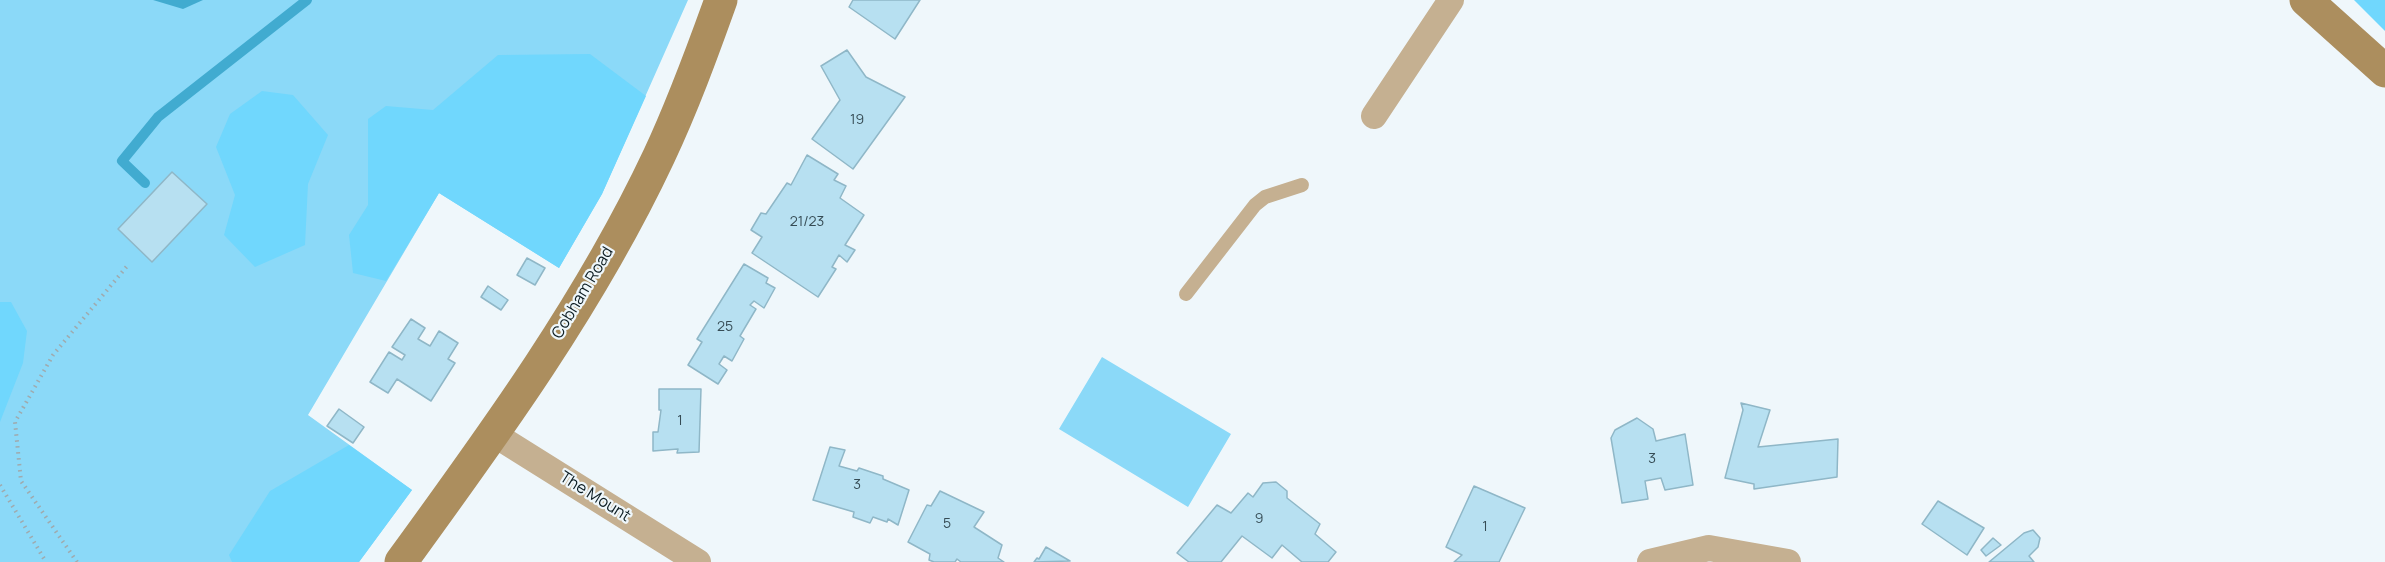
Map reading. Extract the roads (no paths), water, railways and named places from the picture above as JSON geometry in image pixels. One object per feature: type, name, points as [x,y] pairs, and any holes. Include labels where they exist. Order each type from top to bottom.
[{"type":"street","name":"Cobham Road","points":[[401,562],[556,339],[612,247],[659,156],[721,0]]},
{"type":"street","points":[[1374,116],[1450,0]]},
{"type":"street","points":[[2306,0],[2385,70]]},
{"type":"street","name":"The Mount","points":[[492,433],[699,562]]},
{"type":"street","points":[[1650,562],[1709,548],[1788,562]]},
{"type":"lane","points":[[1186,294],[1255,205],[1265,197],[1302,185]]},
{"type":"waterway","points":[[145,183],[122,161],[158,117],[307,0]]}]
